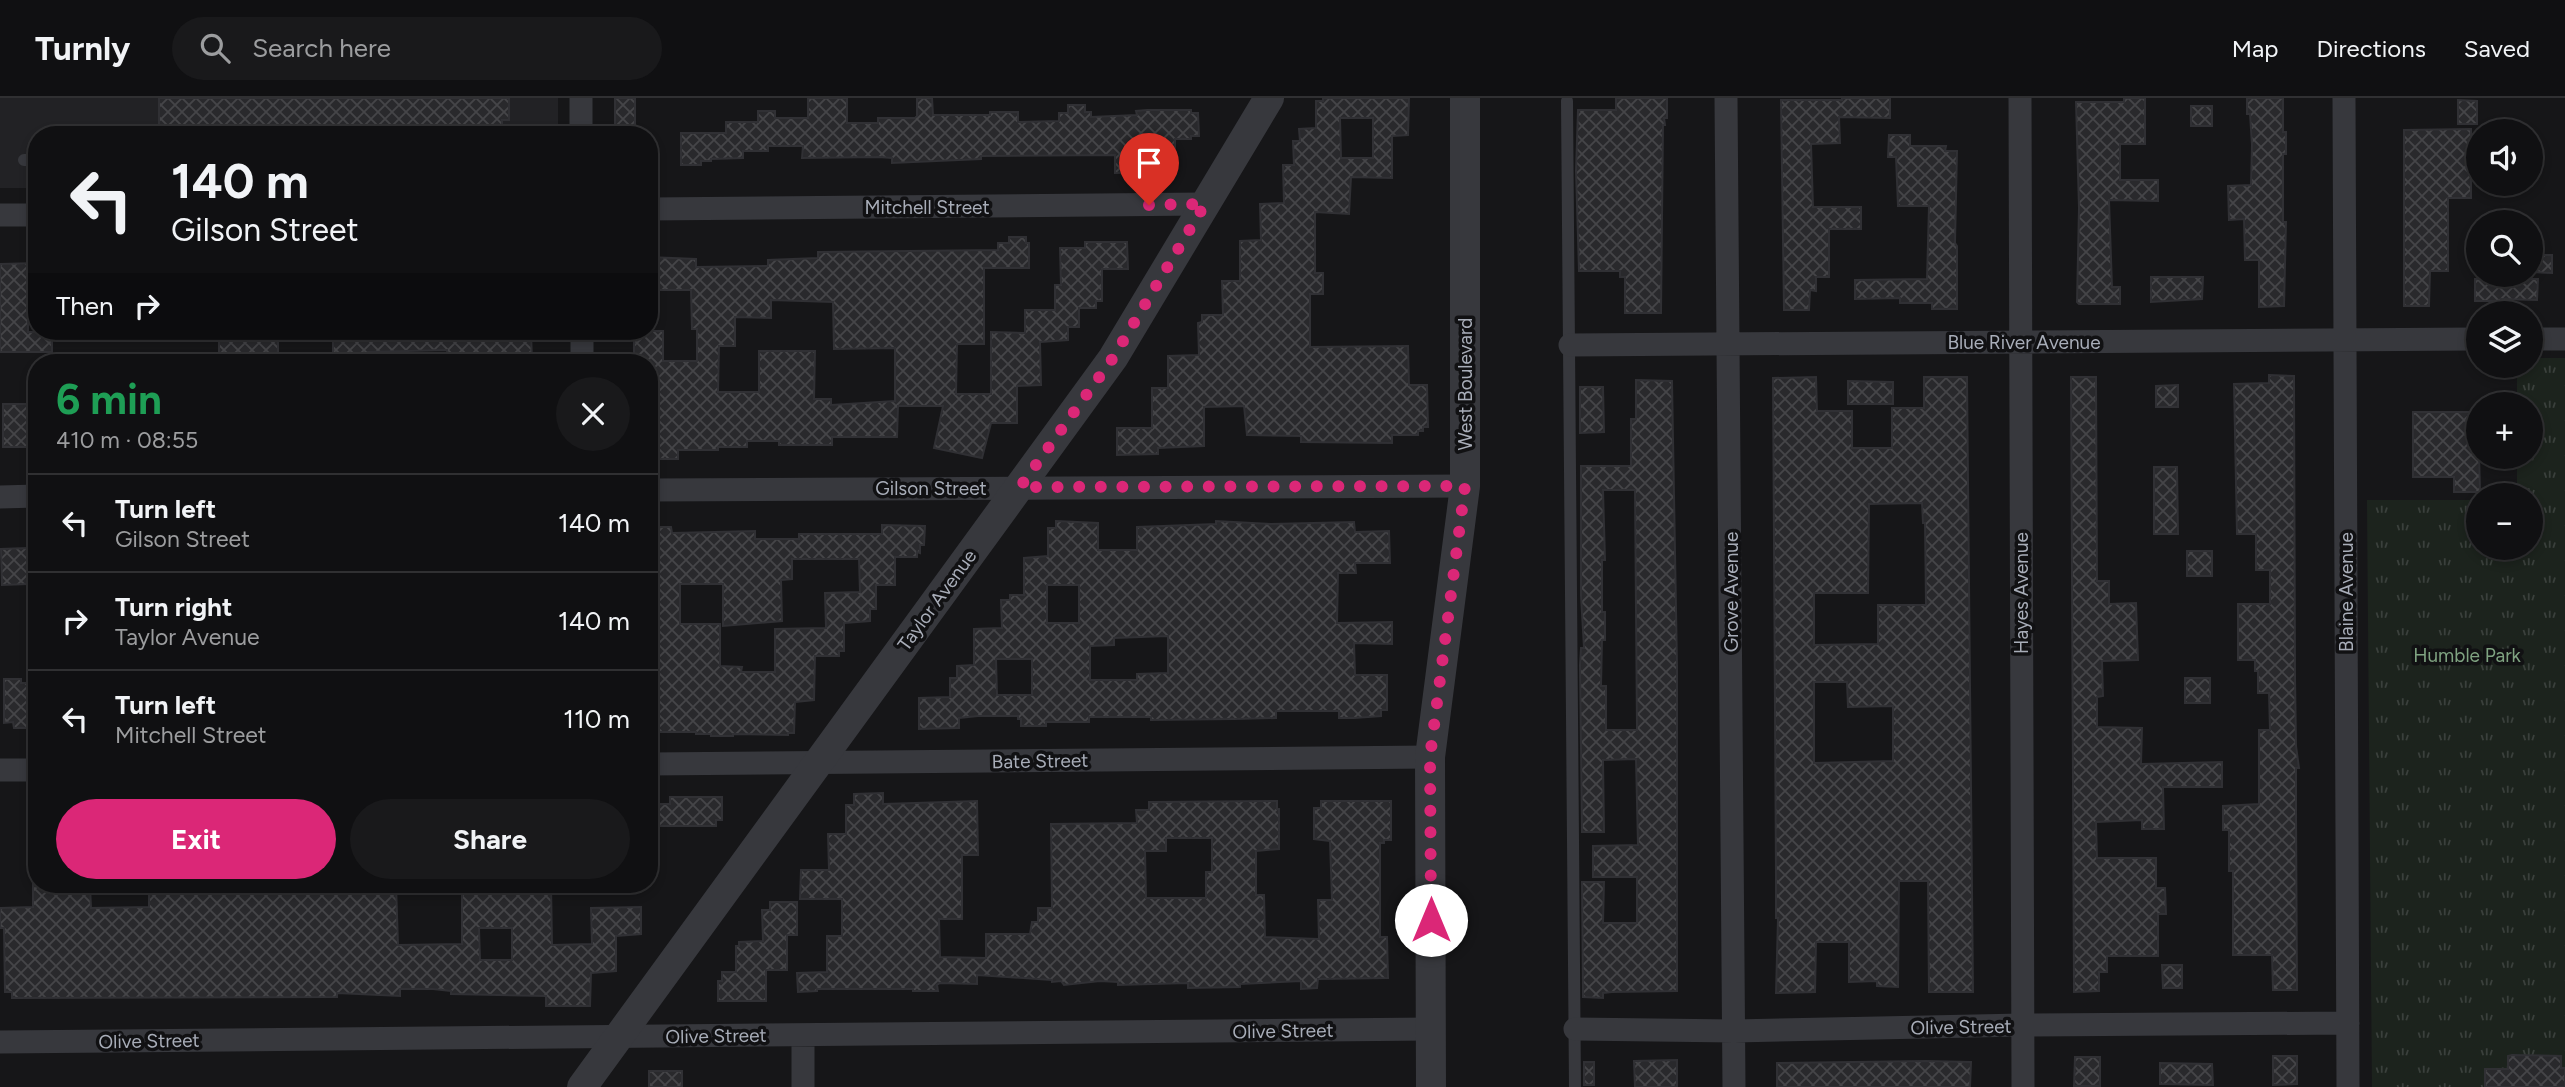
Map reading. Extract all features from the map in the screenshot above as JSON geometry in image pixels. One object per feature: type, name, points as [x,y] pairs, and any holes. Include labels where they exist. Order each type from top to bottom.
[{"type":"street","points":[[581,98],[581,126]]},
{"type":"street","name":"Taylor Avenue","points":[[582,1087],[1113,358],[1269,98]]},
{"type":"street","name":"West Boulevard","points":[[1431,1087],[1430,757],[1465,486],[1465,98]]},
{"type":"street","name":"Grove Avenue","points":[[1726,98],[1734,1087]]},
{"type":"street","name":"Hayes Avenue","points":[[2020,98],[2022,1087]]},
{"type":"street","name":"Blaine Avenue","points":[[2344,98],[2348,1087]]},
{"type":"street","name":"Mitchell Street","points":[[658,209],[1205,204]]},
{"type":"street","points":[[0,215],[28,215]]},
{"type":"street","name":"Blue River Avenue","points":[[1570,345],[2466,339]]},
{"type":"street","points":[[2543,339],[2565,339]]},
{"type":"street","name":"Gilson Street","points":[[658,490],[1465,486]]},
{"type":"street","points":[[0,496],[28,496]]},
{"type":"street","name":"Bate Street","points":[[658,764],[1430,757]]},
{"type":"street","points":[[0,770],[28,770]]},
{"type":"street","name":"Olive Street","points":[[1575,1028],[1734,1031],[2348,1023]]},
{"type":"street","name":"Olive Street","points":[[0,1042],[1431,1029]]},
{"type":"street","points":[[803,1035],[803,1087]]},
{"type":"lane","points":[[1567,101],[1575,1087]]},
{"type":"shaded area","points":[[0,98],[558,98],[558,126],[28,126],[28,188],[0,188]]},
{"type":"green space","name":"Humble Park","points":[[2543,358],[2565,358],[2565,1087],[2372,1087],[2367,500],[2466,500],[2466,560],[2543,560],[2543,483],[2517,483],[2517,469],[2543,469],[2543,392],[2517,392],[2517,378],[2543,378]]},
{"type":"building","points":[[159,98],[509,98],[509,120],[502,120],[502,126],[159,126]]},
{"type":"building","points":[[615,98],[635,98],[635,126],[615,126]]},
{"type":"building","points":[[808,98],[847,98],[847,123],[878,123],[878,118],[915,118],[917,98],[932,98],[933,115],[1018,112],[1018,122],[1059,121],[1059,113],[1068,113],[1068,105],[1085,105],[1085,112],[1091,112],[1091,117],[1137,115],[1136,111],[1147,110],[1191,110],[1191,113],[1198,113],[1199,136],[1175,139],[1172,172],[1115,173],[1115,155],[981,156],[981,159],[892,163],[892,158],[879,157],[802,158],[803,146],[768,146],[768,151],[743,151],[743,158],[711,159],[701,161],[701,165],[681,165],[681,133],[726,133],[726,122],[758,122],[758,111],[775,111],[775,118],[808,118]]},
{"type":"building","points":[[1323,98],[1409,98],[1408,135],[1392,136],[1392,178],[1351,177],[1349,214],[1315,212],[1315,273],[1323,273],[1323,294],[1310,294],[1310,347],[1408,346],[1409,385],[1427,385],[1428,427],[1418,431],[1418,435],[1392,435],[1392,443],[1301,442],[1301,436],[1247,435],[1244,406],[1204,407],[1204,446],[1158,448],[1158,454],[1117,455],[1117,428],[1152,428],[1152,388],[1168,388],[1168,356],[1199,355],[1198,323],[1202,322],[1202,315],[1223,315],[1222,281],[1240,281],[1240,241],[1261,240],[1260,204],[1284,203],[1283,165],[1294,165],[1293,141],[1300,141],[1299,129],[1316,128],[1316,101],[1323,101]],"holes":[[[1340,118],[1373,118],[1373,158],[1341,158]]]},
{"type":"building","points":[[1616,98],[1667,98],[1667,118],[1664,118],[1663,125],[1661,313],[1625,313],[1625,277],[1620,277],[1620,271],[1579,271],[1576,171],[1578,110],[1616,110]]},
{"type":"building","points":[[1890,98],[1890,118],[1839,117],[1840,143],[1811,144],[1813,207],[1861,207],[1861,229],[1829,229],[1829,277],[1816,277],[1816,291],[1810,290],[1809,310],[1784,310],[1781,100]]},
{"type":"building","points":[[2124,98],[2145,98],[2145,144],[2120,144],[2120,180],[2158,180],[2158,201],[2109,200],[2112,287],[2120,287],[2120,304],[2079,304],[2076,102],[2124,102]]},
{"type":"building","points":[[2247,98],[2283,98],[2283,132],[2286,132],[2286,154],[2283,154],[2283,222],[2286,222],[2284,306],[2259,307],[2259,260],[2245,260],[2244,219],[2229,220],[2228,186],[2251,185],[2252,145]]},
{"type":"building","points":[[2458,100],[2477,101],[2477,119],[2466,119],[2466,124],[2458,124]]},
{"type":"building","points":[[2191,106],[2212,106],[2212,126],[2191,126]]},
{"type":"building","points":[[2466,129],[2466,196],[2471,198],[2448,198],[2448,271],[2430,271],[2429,306],[2404,306],[2404,130]]},
{"type":"building","points":[[1889,135],[1910,135],[1910,146],[1946,146],[1945,151],[1957,151],[1957,309],[1932,309],[1932,303],[1900,303],[1900,298],[1855,299],[1855,280],[1927,279],[1929,206],[1898,206],[1896,157],[1888,157]]},
{"type":"building","points":[[1009,237],[1026,237],[1026,243],[1029,243],[1029,268],[984,268],[984,344],[957,344],[956,394],[991,394],[991,332],[1025,333],[1025,310],[1055,310],[1055,285],[1061,285],[1060,248],[1085,248],[1085,242],[1127,242],[1128,269],[1102,269],[1102,301],[1096,301],[1096,308],[1079,308],[1079,327],[1068,327],[1068,340],[1040,342],[1041,385],[1017,386],[1017,423],[991,423],[982,458],[934,448],[943,406],[898,406],[897,437],[832,437],[832,445],[779,445],[779,441],[747,441],[747,447],[678,450],[678,459],[658,459],[658,354],[634,354],[634,340],[658,340],[658,331],[663,331],[663,361],[697,361],[697,329],[692,329],[691,290],[658,290],[658,257],[696,259],[696,267],[768,266],[768,260],[818,258],[818,252],[998,250],[998,243],[1009,243]],"holes":[[[771,300],[833,302],[834,349],[895,348],[895,401],[831,405],[831,399],[814,399],[815,351],[759,351],[759,392],[718,392],[719,346],[735,346],[735,317],[771,318]]]},
{"type":"building","points":[[2543,255],[2552,255],[2552,273],[2543,273]]},
{"type":"building","points":[[28,263],[28,340],[52,340],[52,352],[0,352],[0,264]]},
{"type":"building","points":[[2151,277],[2203,277],[2202,299],[2151,302]]},
{"type":"building","points":[[2475,287],[2538,287],[2537,300],[2475,301]]},
{"type":"building","points":[[219,340],[278,340],[278,353],[219,353]]},
{"type":"building","points":[[333,340],[531,340],[532,354],[447,354],[447,350],[333,354]]},
{"type":"building","points":[[2269,375],[2294,376],[2295,677],[2299,768],[2296,768],[2297,990],[2273,990],[2272,955],[2233,955],[2233,871],[2229,871],[2229,830],[2223,830],[2223,806],[2259,804],[2259,730],[2270,730],[2269,693],[2258,693],[2255,660],[2238,660],[2238,604],[2270,604],[2270,570],[2256,570],[2256,534],[2237,534],[2234,384],[2269,383]]},
{"type":"building","points":[[1816,377],[1817,411],[1852,411],[1852,448],[1892,448],[1892,408],[1924,408],[1924,377],[1967,377],[1973,992],[1929,992],[1928,881],[1899,881],[1898,987],[1877,986],[1877,981],[1849,982],[1849,942],[1816,942],[1815,992],[1776,993],[1778,918],[1773,378]],"holes":[[[1922,503],[1925,523],[1926,605],[1878,605],[1878,644],[1814,645],[1814,593],[1868,593],[1869,504]],[[1814,682],[1847,682],[1848,707],[1893,706],[1893,761],[1814,763]]]},
{"type":"building","points":[[2071,377],[2096,377],[2097,581],[2109,581],[2109,604],[2136,603],[2138,660],[2102,661],[2103,696],[2097,697],[2097,727],[2142,728],[2141,764],[2222,762],[2222,787],[2163,787],[2164,829],[2142,829],[2142,820],[2096,822],[2097,858],[2156,858],[2156,888],[2165,888],[2166,914],[2158,914],[2158,956],[2107,956],[2107,972],[2099,972],[2099,991],[2074,992],[2074,990]]},
{"type":"building","points":[[1636,380],[1672,381],[1677,665],[1677,991],[1612,992],[1603,993],[1603,998],[1583,997],[1582,882],[1604,882],[1603,923],[1637,923],[1637,877],[1593,877],[1593,846],[1638,845],[1636,759],[1603,760],[1604,832],[1582,832],[1580,665],[1581,648],[1584,648],[1581,596],[1581,466],[1631,466],[1631,419],[1636,419]],"holes":[[[1603,490],[1635,490],[1637,730],[1606,730],[1606,686],[1601,686],[1602,640],[1605,640],[1605,612],[1602,612],[1602,560],[1605,560]]]},
{"type":"building","points":[[1848,381],[1893,382],[1893,404],[1848,404]]},
{"type":"building","points":[[2178,385],[2178,407],[2156,407],[2156,386]]},
{"type":"building","points":[[1580,387],[1603,387],[1604,432],[1580,433]]},
{"type":"building","points":[[3,404],[28,404],[28,447],[3,447]]},
{"type":"building","points":[[2413,412],[2466,412],[2466,469],[2479,469],[2480,483],[2466,483],[2466,492],[2454,492],[2454,477],[2413,477]]},
{"type":"building","points":[[2154,467],[2177,467],[2178,534],[2154,534]]},
{"type":"building","points":[[1056,521],[1098,523],[1098,550],[1137,550],[1137,527],[1216,524],[1216,521],[1271,524],[1354,522],[1355,532],[1389,531],[1390,563],[1355,563],[1356,573],[1338,573],[1337,623],[1392,622],[1392,644],[1354,643],[1355,675],[1387,675],[1387,710],[1381,710],[1381,716],[1354,718],[1339,718],[1339,711],[1276,711],[1276,718],[1151,720],[1151,717],[1089,717],[1089,722],[1046,722],[1046,726],[1021,726],[1018,716],[978,716],[959,718],[959,728],[919,729],[919,698],[950,697],[950,678],[957,678],[957,666],[974,665],[974,629],[1002,628],[1001,600],[1010,600],[1010,595],[1024,595],[1024,558],[1048,556],[1048,528],[1056,528]],"holes":[[[1047,585],[1079,585],[1079,623],[1047,623]],[[1168,636],[1168,673],[1137,674],[1137,680],[1090,680],[1090,646],[1114,645],[1114,638]],[[996,659],[1032,659],[1032,695],[997,695]]]},
{"type":"building","points":[[882,525],[925,526],[924,545],[920,545],[917,557],[895,557],[895,585],[876,585],[876,609],[870,609],[870,621],[844,623],[844,651],[839,651],[839,656],[815,656],[814,700],[795,702],[794,733],[711,736],[696,732],[658,732],[658,527],[671,527],[672,533],[755,531],[755,539],[799,539],[799,534],[882,534]],"holes":[[[792,559],[859,559],[860,592],[825,593],[826,628],[775,629],[775,672],[741,672],[742,667],[720,666],[720,624],[680,624],[680,584],[723,584],[723,626],[782,621],[781,580],[792,579]]]},
{"type":"building","points":[[27,548],[28,584],[2,585],[1,549]]},
{"type":"building","points":[[2187,551],[2212,551],[2212,576],[2187,576]]},
{"type":"building","points":[[2185,678],[2210,678],[2210,703],[2185,703]]},
{"type":"building","points":[[4,679],[21,679],[21,683],[28,683],[28,728],[14,728],[13,722],[4,723]]},
{"type":"building","points":[[883,793],[883,804],[977,801],[978,855],[962,855],[962,919],[939,919],[940,957],[986,958],[986,934],[1030,934],[1032,922],[1038,922],[1038,908],[1052,908],[1051,824],[1137,823],[1136,810],[1149,810],[1149,802],[1277,801],[1279,849],[1256,851],[1256,895],[1264,895],[1265,937],[1319,939],[1318,900],[1332,900],[1330,841],[1314,839],[1314,808],[1321,808],[1321,801],[1391,801],[1391,840],[1380,843],[1380,937],[1387,937],[1388,978],[1318,979],[1317,988],[1301,989],[1301,981],[1240,984],[1240,987],[1188,988],[1188,983],[1118,985],[1118,982],[1100,981],[1064,985],[1061,981],[977,975],[977,984],[940,983],[937,985],[938,991],[817,989],[798,992],[797,973],[827,972],[827,936],[842,936],[842,899],[800,899],[801,870],[829,870],[828,834],[846,834],[846,805],[854,805],[854,794]],"holes":[[[1166,838],[1212,838],[1212,872],[1206,872],[1206,898],[1146,898],[1145,851],[1166,851]]]},
{"type":"building","points":[[670,797],[722,797],[722,820],[716,820],[716,826],[658,826],[658,804],[670,804]]},
{"type":"building","points":[[33,893],[90,893],[91,908],[149,907],[149,893],[396,893],[398,945],[462,944],[462,893],[551,893],[552,945],[592,944],[591,908],[641,907],[641,934],[616,936],[616,971],[591,973],[590,1006],[546,1006],[546,996],[451,994],[451,991],[433,989],[400,989],[400,996],[337,993],[337,997],[12,998],[12,992],[5,992],[4,928],[0,928],[0,908],[33,907]],"holes":[[[479,928],[512,928],[512,960],[480,960]]]},
{"type":"building","points":[[770,902],[797,902],[797,935],[787,935],[787,970],[766,970],[766,1001],[718,1001],[718,981],[722,981],[722,972],[736,972],[736,946],[739,946],[739,942],[763,941],[762,910],[770,910]]},
{"type":"building","points":[[2162,965],[2182,965],[2182,988],[2163,988]]},
{"type":"building","points":[[2273,1056],[2297,1056],[2297,1084],[2273,1085]]},
{"type":"building","points":[[2508,1056],[2561,1056],[2561,1068],[2565,1068],[2565,1087],[2485,1087],[2485,1069],[2508,1069]]},
{"type":"building","points":[[2075,1057],[2100,1057],[2100,1086],[2074,1086]]},
{"type":"building","points":[[1677,1060],[1677,1087],[1635,1087],[1634,1061]]},
{"type":"building","points":[[1584,1062],[1594,1062],[1594,1085],[1584,1085]]},
{"type":"building","points":[[1971,1062],[1970,1087],[1777,1087],[1777,1063]]},
{"type":"building","points":[[2160,1063],[2212,1064],[2213,1085],[2160,1084]]},
{"type":"building","points":[[649,1071],[682,1071],[682,1087],[649,1087]]},
{"type":"route","points":[[1149,205],[1205,204],[1113,358],[1020,487],[1465,486],[1430,757],[1431,920]]}]
